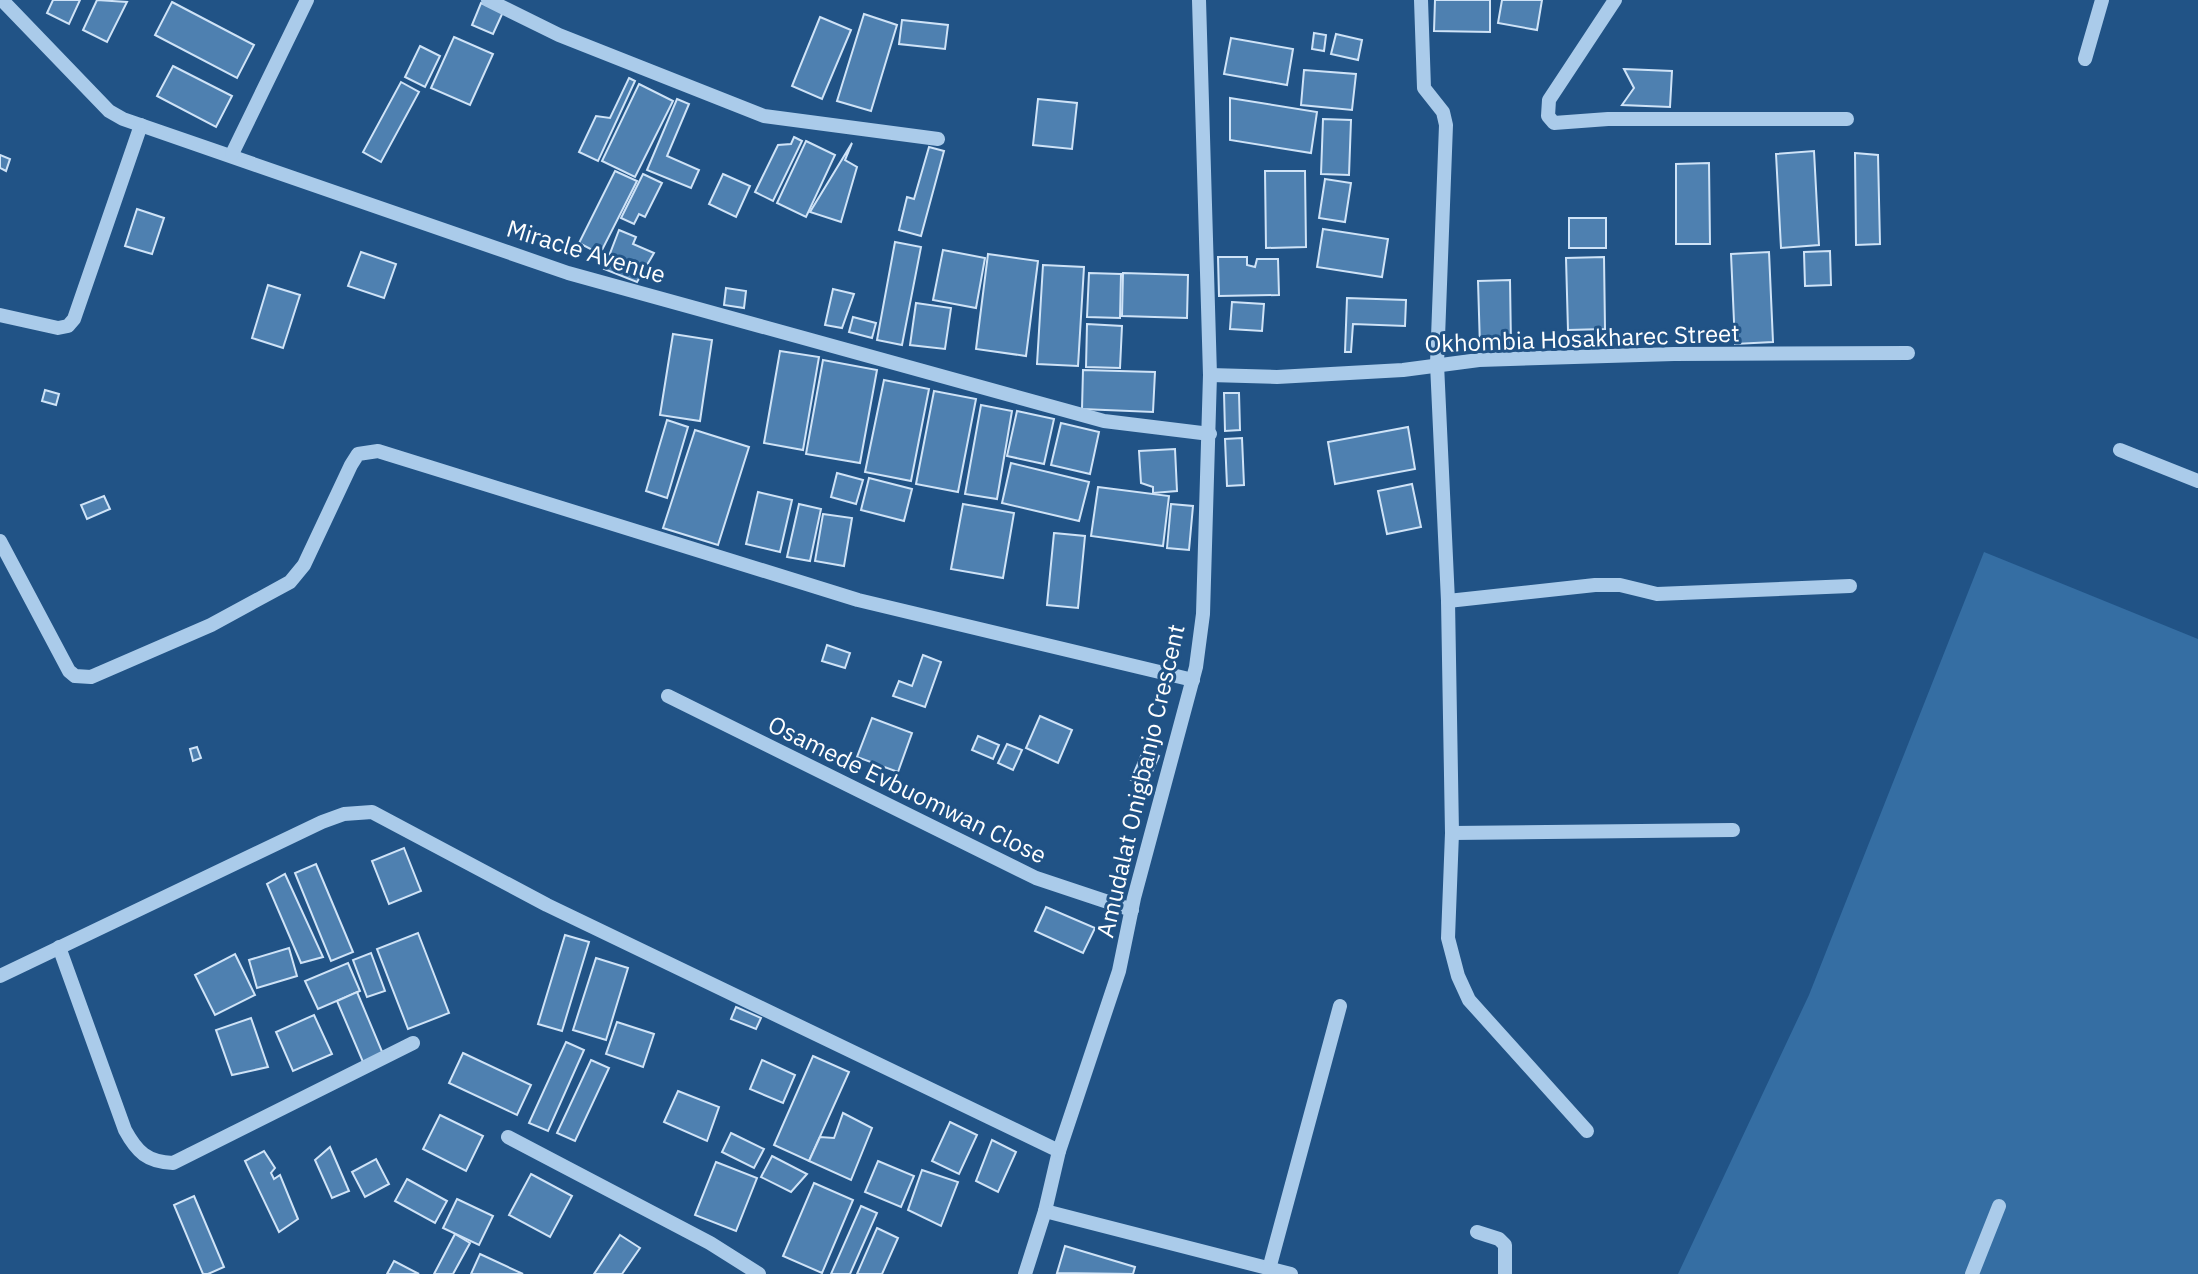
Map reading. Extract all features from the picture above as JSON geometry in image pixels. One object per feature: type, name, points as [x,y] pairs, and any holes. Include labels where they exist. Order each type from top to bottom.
[{"type":"street","name":"Miracle Avenue","points":[[2,0],[109,111],[141,125],[583,277],[1104,421],[1210,434]]},
{"type":"street","points":[[232,154],[307,0]]},
{"type":"street","points":[[488,0],[573,41],[764,116],[938,139]]},
{"type":"street","name":"Amudalat Onigbanjo Crescent","points":[[1025,1274],[1045,1211],[1059,1151],[1119,971],[1132,910],[1193,680],[1203,614],[1210,375],[1199,0]]},
{"type":"street","points":[[1421,0],[1424,88],[1443,112],[1446,125],[1437,364],[1448,601],[1452,833],[1448,938],[1458,976],[1469,1000],[1587,1131]]},
{"type":"street","points":[[1615,0],[1549,100],[1548,116],[1554,123],[1608,119],[1847,119]]},
{"type":"street","points":[[2085,59],[2102,0]]},
{"type":"street","points":[[0,315],[58,328],[68,326],[74,319],[141,125]]},
{"type":"street","name":"Okhombia Hosakharec Street","points":[[1210,375],[1277,377],[1403,370],[1437,364],[1674,354],[1908,353]]},
{"type":"street","points":[[2120,450],[2198,481]]},
{"type":"street","points":[[0,541],[69,671],[82,678],[91,677],[211,625],[290,582],[304,565],[358,454],[378,451],[858,600],[1193,680]]},
{"type":"street","points":[[1448,601],[1595,585],[1620,585],[1657,594],[1850,586]]},
{"type":"street","name":"Osamede Evbuomwan Close","points":[[668,696],[1036,878],[1132,910]]},
{"type":"street","points":[[0,976],[322,822],[344,814],[372,812],[547,905],[1059,1151]]},
{"type":"street","points":[[1452,833],[1733,830]]},
{"type":"street","points":[[59,947],[125,1130],[138,1153],[158,1162],[173,1163],[413,1043]]},
{"type":"street","points":[[1269,1269],[1340,1006]]},
{"type":"street","points":[[508,1137],[710,1243],[759,1274]]},
{"type":"street","points":[[1972,1274],[1999,1206]]},
{"type":"street","points":[[1045,1211],[1291,1274]]},
{"type":"street","points":[[1477,1232],[1499,1239],[1505,1245],[1505,1274]]},
{"type":"shaded area","points":[[1984,552],[2198,639],[2198,1274],[1678,1274],[1809,995]]},
{"type":"building","points":[[53,0],[80,0],[69,24],[47,13]]},
{"type":"building","points":[[97,0],[127,2],[107,42],[83,30]]},
{"type":"building","points":[[1435,0],[1490,0],[1490,32],[1434,31]]},
{"type":"building","points":[[1502,0],[1542,0],[1537,30],[1498,23]]},
{"type":"building","points":[[172,2],[254,45],[237,78],[155,35]]},
{"type":"building","points":[[481,3],[503,12],[493,34],[472,25]]},
{"type":"building","points":[[864,14],[897,25],[871,111],[837,101]]},
{"type":"building","points":[[820,17],[851,30],[822,99],[792,86]]},
{"type":"building","points":[[902,20],[948,25],[945,49],[899,44]]},
{"type":"building","points":[[1314,33],[1326,35],[1324,51],[1312,49]]},
{"type":"building","points":[[1336,34],[1362,40],[1358,60],[1331,54]]},
{"type":"building","points":[[454,37],[493,54],[470,105],[431,88]]},
{"type":"building","points":[[1231,38],[1293,49],[1287,85],[1224,74]]},
{"type":"building","points":[[420,46],[440,56],[425,87],[405,77]]},
{"type":"building","points":[[173,66],[232,96],[216,127],[157,96]]},
{"type":"building","points":[[1624,69],[1672,71],[1670,107],[1622,105],[1634,88]]},
{"type":"building","points":[[1304,70],[1356,74],[1352,110],[1301,105]]},
{"type":"building","points":[[629,78],[635,81],[598,161],[579,152],[596,116],[610,118]]},
{"type":"building","points":[[401,82],[419,92],[381,162],[363,152]]},
{"type":"building","points":[[639,84],[673,101],[635,177],[602,161]]},
{"type":"building","points":[[1230,98],[1317,112],[1311,153],[1230,140]]},
{"type":"building","points":[[677,99],[689,104],[667,156],[699,170],[691,188],[647,170]]},
{"type":"building","points":[[1038,99],[1077,103],[1072,149],[1033,145]]},
{"type":"building","points":[[1323,119],[1351,120],[1349,175],[1321,174]]},
{"type":"building","points":[[794,137],[802,141],[773,201],[755,192],[778,145],[791,144]]},
{"type":"building","points":[[806,141],[835,155],[806,217],[777,203]]},
{"type":"building","points":[[852,143],[845,160],[857,167],[841,222],[810,212]]},
{"type":"building","points":[[929,147],[944,151],[921,236],[899,230],[907,197],[914,199]]},
{"type":"building","points":[[1814,151],[1819,245],[1781,248],[1776,154]]},
{"type":"building","points":[[1855,153],[1878,155],[1880,244],[1856,245]]},
{"type":"building","points":[[0,155],[10,159],[6,171],[0,168]]},
{"type":"building","points":[[1709,163],[1710,244],[1676,244],[1676,164]]},
{"type":"building","points":[[615,171],[637,181],[600,254],[579,243]]},
{"type":"building","points":[[1265,171],[1305,171],[1306,247],[1266,248]]},
{"type":"building","points":[[643,174],[662,183],[645,217],[639,214],[634,224],[621,218]]},
{"type":"building","points":[[723,174],[750,186],[736,217],[709,204]]},
{"type":"building","points":[[1325,179],[1351,183],[1345,222],[1319,218]]},
{"type":"building","points":[[137,209],[164,218],[152,254],[125,246]]},
{"type":"building","points":[[1569,218],[1606,218],[1606,248],[1569,248]]},
{"type":"building","points":[[1323,229],[1388,239],[1382,277],[1317,267]]},
{"type":"building","points":[[619,230],[636,237],[633,244],[654,253],[637,282],[604,269]]},
{"type":"building","points":[[895,242],[921,247],[902,345],[877,340]]},
{"type":"building","points":[[943,250],[985,258],[976,308],[933,300]]},
{"type":"building","points":[[1830,251],[1831,285],[1805,286],[1804,252]]},
{"type":"building","points":[[361,252],[396,264],[384,298],[348,286]]},
{"type":"building","points":[[1769,252],[1773,342],[1735,344],[1731,254]]},
{"type":"building","points":[[988,254],[1038,261],[1026,356],[976,349]]},
{"type":"building","points":[[1218,257],[1247,257],[1247,265],[1255,267],[1257,259],[1278,259],[1279,295],[1219,296]]},
{"type":"building","points":[[1604,257],[1605,329],[1568,330],[1566,258]]},
{"type":"building","points":[[1043,265],[1084,267],[1078,366],[1037,364]]},
{"type":"building","points":[[1089,273],[1121,274],[1120,318],[1087,317]]},
{"type":"building","points":[[1123,273],[1188,275],[1187,318],[1122,316]]},
{"type":"building","points":[[1510,280],[1511,346],[1480,347],[1478,281]]},
{"type":"building","points":[[268,285],[300,295],[283,348],[252,338]]},
{"type":"building","points":[[726,288],[746,291],[744,308],[724,305]]},
{"type":"building","points":[[833,289],[854,294],[842,328],[825,325]]},
{"type":"building","points":[[1347,298],[1406,300],[1405,326],[1353,324],[1351,352],[1345,352]]},
{"type":"building","points":[[1232,302],[1264,304],[1262,331],[1230,329]]},
{"type":"building","points":[[916,303],[951,308],[945,349],[910,345]]},
{"type":"building","points":[[853,317],[876,323],[872,338],[849,332]]},
{"type":"building","points":[[1087,324],[1122,326],[1120,368],[1086,367]]},
{"type":"building","points":[[673,334],[712,340],[700,421],[660,415]]},
{"type":"building","points":[[780,351],[819,357],[803,450],[764,443]]},
{"type":"building","points":[[823,360],[877,370],[860,463],[806,454]]},
{"type":"building","points":[[1083,370],[1155,372],[1153,412],[1082,409]]},
{"type":"building","points":[[884,380],[929,389],[911,481],[865,472]]},
{"type":"building","points":[[45,390],[59,394],[56,405],[42,401]]},
{"type":"building","points":[[934,391],[976,399],[958,492],[916,484]]},
{"type":"building","points":[[1224,393],[1239,393],[1240,430],[1225,431]]},
{"type":"building","points":[[981,405],[1012,411],[997,499],[965,494]]},
{"type":"building","points":[[1017,411],[1054,419],[1044,464],[1007,456]]},
{"type":"building","points":[[667,420],[688,427],[667,498],[646,491]]},
{"type":"building","points":[[1061,423],[1099,432],[1090,474],[1051,465]]},
{"type":"building","points":[[1408,427],[1415,469],[1335,484],[1328,442]]},
{"type":"building","points":[[695,430],[749,447],[718,545],[663,528]]},
{"type":"building","points":[[1242,438],[1244,485],[1227,486],[1225,439]]},
{"type":"building","points":[[1175,449],[1177,491],[1153,493],[1153,487],[1141,483],[1139,451]]},
{"type":"building","points":[[1011,463],[1089,482],[1079,521],[1002,503]]},
{"type":"building","points":[[837,473],[863,480],[856,504],[831,497]]},
{"type":"building","points":[[869,478],[912,489],[904,521],[861,510]]},
{"type":"building","points":[[1412,484],[1421,527],[1387,534],[1378,491]]},
{"type":"building","points":[[1098,487],[1169,496],[1163,546],[1091,536]]},
{"type":"building","points":[[758,492],[792,500],[780,552],[746,544]]},
{"type":"building","points":[[104,496],[110,509],[87,519],[81,505]]},
{"type":"building","points":[[799,504],[821,509],[810,561],[787,557]]},
{"type":"building","points":[[963,504],[1014,513],[1003,578],[951,569]]},
{"type":"building","points":[[1171,504],[1193,506],[1189,550],[1167,548]]},
{"type":"building","points":[[823,514],[852,518],[844,566],[815,561]]},
{"type":"building","points":[[1054,533],[1085,536],[1078,608],[1047,605]]},
{"type":"building","points":[[827,645],[850,653],[845,668],[822,661]]},
{"type":"building","points":[[923,655],[941,662],[925,707],[893,696],[899,681],[912,686]]},
{"type":"building","points":[[1040,716],[1072,730],[1058,763],[1026,748]]},
{"type":"building","points":[[872,718],[912,733],[898,772],[857,757]]},
{"type":"building","points":[[978,736],[999,745],[993,759],[972,750]]},
{"type":"building","points":[[1007,744],[1022,750],[1013,770],[998,763]]},
{"type":"building","points":[[197,747],[201,758],[193,761],[190,749]]},
{"type":"building","points":[[1144,749],[1159,756],[1146,786],[1131,780]]},
{"type":"building","points":[[404,848],[421,891],[389,904],[372,861]]},
{"type":"building","points":[[316,864],[353,952],[331,961],[295,873]]},
{"type":"building","points":[[285,874],[323,957],[301,963],[267,884]]},
{"type":"building","points":[[1046,907],[1095,928],[1083,953],[1035,931]]},
{"type":"building","points":[[418,933],[449,1013],[408,1029],[377,949]]},
{"type":"building","points":[[565,935],[589,942],[562,1031],[538,1024]]},
{"type":"building","points":[[289,948],[297,976],[257,988],[249,960]]},
{"type":"building","points":[[371,953],[385,991],[367,997],[353,960]]},
{"type":"building","points":[[235,954],[255,995],[215,1015],[195,975]]},
{"type":"building","points":[[596,958],[628,968],[606,1040],[573,1030]]},
{"type":"building","points":[[348,963],[360,991],[318,1009],[305,981]]},
{"type":"building","points":[[357,992],[383,1054],[363,1062],[337,1001]]},
{"type":"building","points":[[736,1007],[761,1018],[756,1029],[731,1019]]},
{"type":"building","points":[[314,1015],[332,1054],[293,1071],[276,1032]]},
{"type":"building","points":[[251,1018],[268,1067],[232,1075],[216,1030]]},
{"type":"building","points":[[617,1022],[654,1034],[643,1067],[606,1054]]},
{"type":"building","points":[[566,1042],[584,1050],[548,1131],[529,1123]]},
{"type":"building","points":[[463,1053],[531,1085],[517,1115],[449,1083]]},
{"type":"building","points":[[813,1056],[849,1072],[809,1161],[774,1145]]},
{"type":"building","points":[[591,1060],[609,1068],[575,1141],[557,1133]]},
{"type":"building","points":[[762,1060],[795,1075],[783,1103],[750,1089]]},
{"type":"building","points":[[678,1091],[719,1107],[707,1141],[664,1122]]},
{"type":"building","points":[[843,1113],[872,1128],[851,1180],[809,1161],[820,1137],[834,1138]]},
{"type":"building","points":[[440,1115],[483,1136],[466,1171],[423,1149]]},
{"type":"building","points":[[950,1122],[977,1135],[959,1174],[932,1161]]},
{"type":"building","points":[[731,1133],[764,1149],[754,1168],[722,1152]]},
{"type":"building","points":[[992,1140],[1016,1152],[998,1192],[976,1181]]},
{"type":"building","points":[[330,1147],[349,1191],[332,1198],[315,1160]]},
{"type":"building","points":[[264,1151],[275,1168],[271,1173],[274,1179],[280,1175],[298,1219],[279,1232],[245,1161]]},
{"type":"building","points":[[772,1156],[807,1174],[791,1192],[761,1177]]},
{"type":"building","points":[[376,1159],[389,1184],[365,1197],[352,1172]]},
{"type":"building","points":[[878,1161],[914,1176],[901,1207],[865,1192]]},
{"type":"building","points":[[716,1162],[757,1178],[736,1231],[695,1215]]},
{"type":"building","points":[[922,1170],[958,1182],[941,1226],[908,1210]]},
{"type":"building","points":[[531,1174],[572,1196],[550,1237],[509,1215]]},
{"type":"building","points":[[407,1179],[447,1201],[435,1223],[395,1201]]},
{"type":"building","points":[[814,1183],[853,1200],[822,1273],[783,1256]]},
{"type":"building","points":[[194,1196],[224,1267],[208,1274],[203,1274],[174,1205]]},
{"type":"building","points":[[457,1199],[493,1216],[479,1245],[443,1228]]},
{"type":"building","points":[[861,1206],[877,1213],[850,1274],[831,1274]]},
{"type":"building","points":[[877,1228],[898,1238],[882,1274],[857,1274]]},
{"type":"building","points":[[455,1234],[470,1243],[453,1274],[434,1274]]},
{"type":"building","points":[[620,1235],[640,1248],[622,1274],[594,1274]]},
{"type":"building","points":[[1065,1246],[1135,1267],[1133,1274],[1057,1273]]},
{"type":"building","points":[[480,1254],[523,1274],[471,1274]]},
{"type":"building","points":[[394,1261],[419,1274],[387,1274]]}]
